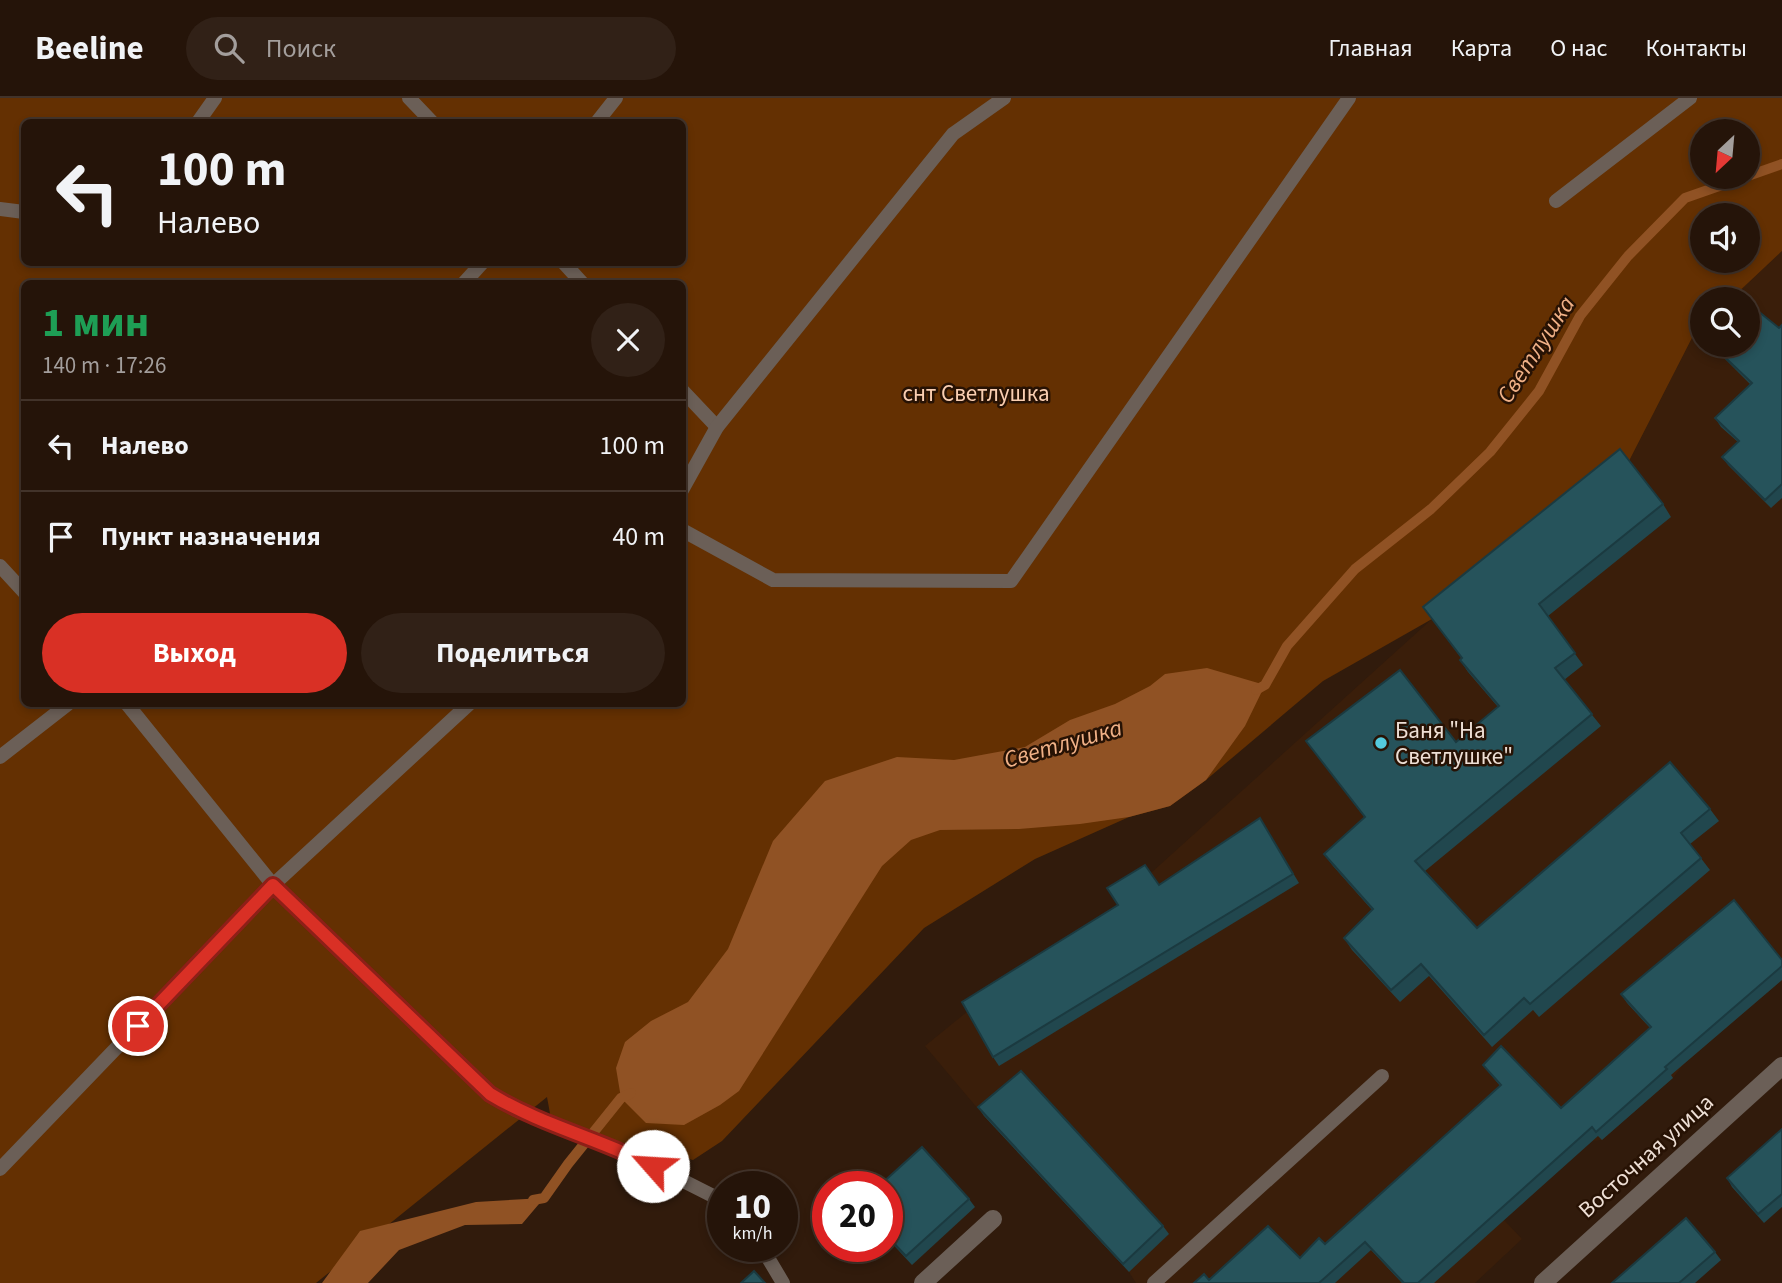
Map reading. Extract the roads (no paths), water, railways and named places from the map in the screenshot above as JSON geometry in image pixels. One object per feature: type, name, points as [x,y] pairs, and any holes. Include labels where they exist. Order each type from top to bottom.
[{"type":"street","name":"Восточная улица","points":[[1543,1283],[1782,1066]]},
{"type":"street","points":[[923,1283],[993,1219]]},
{"type":"lane","points":[[200,119],[215,98]]},
{"type":"lane","points":[[409,98],[429,119]]},
{"type":"lane","points":[[599,119],[616,98]]},
{"type":"lane","points":[[686,483],[717,427],[953,134],[1004,98]]},
{"type":"lane","points":[[686,532],[773,580],[1011,581],[1349,98]]},
{"type":"lane","points":[[1556,201],[1690,98]]},
{"type":"lane","points":[[0,209],[21,212]]},
{"type":"lane","points":[[467,280],[479,266]]},
{"type":"lane","points":[[567,266],[579,280]]},
{"type":"lane","points":[[686,394],[717,427]]},
{"type":"lane","points":[[0,566],[21,589]]},
{"type":"lane","points":[[0,757],[64,707]]},
{"type":"lane","points":[[129,707],[273,885],[490,1094],[516,1110],[630,1154],[707,1193]]},
{"type":"lane","points":[[0,1169],[273,885],[466,707]]},
{"type":"lane","points":[[1154,1283],[1382,1076]]},
{"type":"lane","points":[[771,1262],[783,1283]]},
{"type":"water","points":[[1207,668],[1265,685],[1245,726],[1206,780],[1170,806],[1129,817],[1019,829],[940,830],[911,840],[882,866],[739,1091],[684,1125],[646,1123],[621,1098],[616,1068],[625,1042],[651,1021],[688,1002],[728,949],[773,841],[825,781],[897,757],[954,760],[1025,747],[1070,720],[1115,704],[1150,686],[1165,674]]},
{"type":"water","points":[[544,1198],[522,1224],[465,1225],[399,1250],[368,1283],[322,1283],[360,1231],[476,1202]]},
{"type":"waterway","name":"Светлушка","points":[[1256,690],[1265,685],[1287,646],[1355,569],[1431,509],[1490,452],[1539,391],[1580,316],[1628,256],[1685,198],[1782,164]]},
{"type":"waterway","name":"Светлушка","points":[[533,1200],[544,1198],[621,1098],[631,1093]]},
{"type":"place","name":"Баня \"На Светлушке\"","points":[[1381,743]]},
{"type":"park label","name":"снт Светлушка","points":[[976,393]]}]
